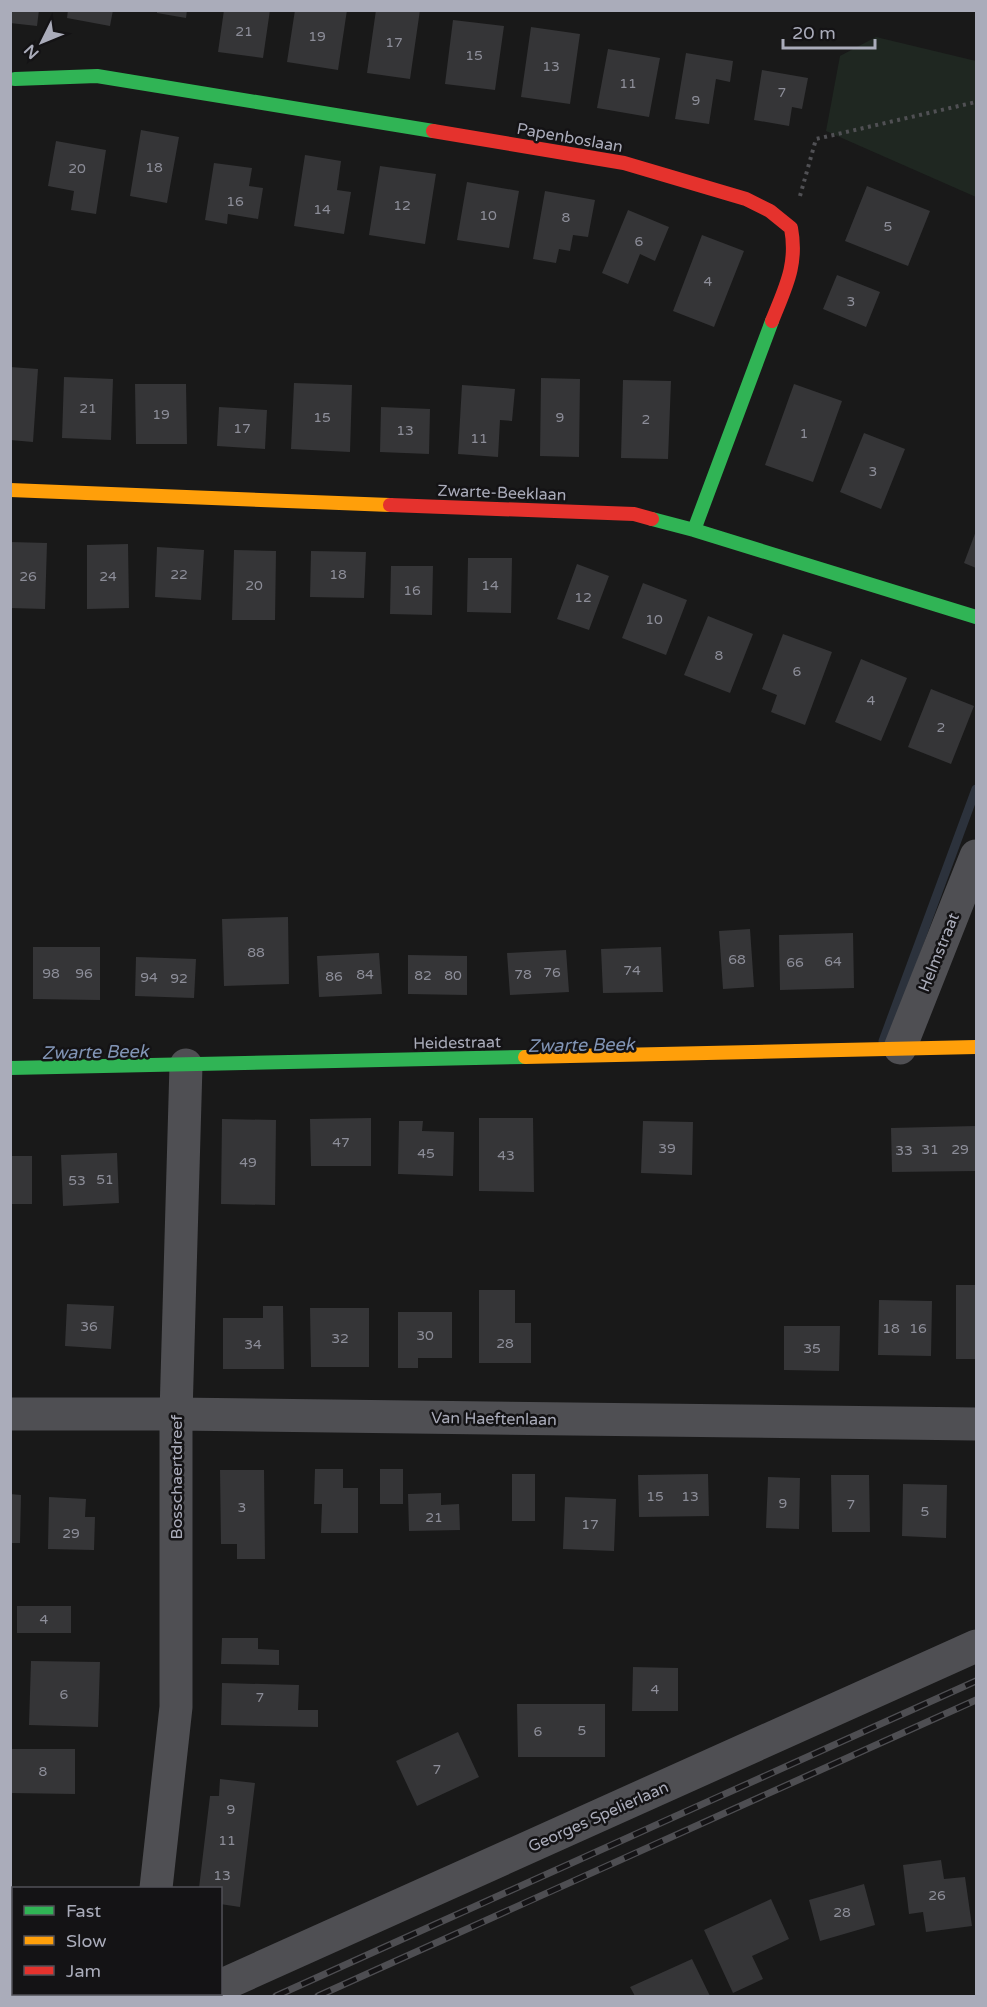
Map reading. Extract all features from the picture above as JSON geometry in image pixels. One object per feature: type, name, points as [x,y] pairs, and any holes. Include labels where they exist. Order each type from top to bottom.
[{"type":"street","name":"Papenboslaan","points":[[15,79],[97,76],[624,163],[746,199],[770,211],[791,228]]},
{"type":"street","points":[[694,530],[792,268],[794,245],[791,228]]},
{"type":"street","name":"Zwarte-Beeklaan","points":[[10,490],[634,514],[694,530],[976,617]]},
{"type":"street","name":"Helmstraat","points":[[900,1048],[976,856]]},
{"type":"street","name":"Heidestraat","points":[[10,1068],[976,1047]]},
{"type":"street","name":"Bosschaertdreef","points":[[156,1887],[176,1707],[176,1414],[186,1065]]},
{"type":"street","name":"Van Haeftenlaan","points":[[10,1414],[976,1424]]},
{"type":"street","name":"Georges Spelierlaan","points":[[222,1985],[976,1646]]},
{"type":"path","points":[[791,228],[816,139],[976,102]]},
{"type":"shaded area","points":[[876,37],[976,61],[976,197],[826,131],[840,56]]},
{"type":"building","points":[[10,10],[39,10],[37,26],[10,23]]},
{"type":"building","points":[[68,10],[113,10],[110,26],[67,18]]},
{"type":"building","points":[[157,10],[187,10],[186,18],[157,13]]},
{"type":"building","points":[[224,10],[270,10],[263,58],[218,52]]},
{"type":"building","points":[[295,10],[347,10],[338,70],[287,62]]},
{"type":"building","points":[[376,10],[420,10],[410,79],[367,73]]},
{"type":"building","points":[[453,20],[504,26],[495,90],[445,84]]},
{"type":"building","points":[[531,27],[580,34],[570,104],[521,97]]},
{"type":"building","points":[[608,49],[660,58],[649,117],[597,108]]},
{"type":"building","points":[[686,53],[733,61],[730,82],[716,79],[709,124],[675,119]]},
{"type":"building","points":[[762,70],[808,78],[802,109],[792,107],[789,126],[754,120]]},
{"type":"building","points":[[141,130],[179,137],[167,203],[130,196]]},
{"type":"building","points":[[56,141],[106,150],[96,214],[71,210],[74,191],[48,186]]},
{"type":"building","points":[[305,155],[341,161],[337,190],[351,192],[344,234],[294,226]]},
{"type":"building","points":[[214,163],[252,168],[249,186],[263,188],[258,219],[228,214],[227,224],[205,220]]},
{"type":"building","points":[[380,166],[436,174],[425,244],[369,235]]},
{"type":"building","points":[[467,182],[519,191],[509,248],[457,240]]},
{"type":"building","points":[[867,186],[930,211],[908,266],[845,241]]},
{"type":"building","points":[[545,191],[595,200],[588,237],[573,235],[570,251],[559,249],[556,263],[533,259]]},
{"type":"building","points":[[628,210],[669,227],[655,261],[640,254],[628,284],[602,273]]},
{"type":"building","points":[[702,235],[744,251],[714,327],[673,311]]},
{"type":"building","points":[[837,275],[880,292],[866,327],[823,309]]},
{"type":"building","points":[[10,367],[38,369],[33,442],[10,440]]},
{"type":"building","points":[[64,377],[113,379],[111,440],[62,438]]},
{"type":"building","points":[[541,378],[580,379],[579,457],[540,456]]},
{"type":"building","points":[[623,380],[671,381],[668,459],[621,458]]},
{"type":"building","points":[[294,383],[352,385],[350,452],[291,449]]},
{"type":"building","points":[[135,384],[186,384],[187,444],[136,444]]},
{"type":"building","points":[[794,384],[842,401],[813,482],[765,465]]},
{"type":"building","points":[[462,385],[515,389],[512,421],[500,420],[498,457],[458,454]]},
{"type":"building","points":[[219,407],[267,410],[265,449],[217,446]]},
{"type":"building","points":[[381,407],[430,409],[429,454],[380,452]]},
{"type":"building","points":[[864,433],[905,449],[881,509],[840,492]]},
{"type":"building","points":[[976,531],[976,568],[964,563]]},
{"type":"building","points":[[10,542],[47,543],[45,609],[10,608]]},
{"type":"building","points":[[128,544],[129,608],[87,609],[87,545]]},
{"type":"building","points":[[157,547],[204,550],[201,600],[155,597]]},
{"type":"building","points":[[234,550],[276,551],[275,620],[232,620]]},
{"type":"building","points":[[311,551],[366,552],[364,598],[310,597]]},
{"type":"building","points":[[468,558],[512,558],[511,613],[467,612]]},
{"type":"building","points":[[577,564],[609,576],[589,630],[557,619]]},
{"type":"building","points":[[391,566],[433,566],[432,615],[390,614]]},
{"type":"building","points":[[643,583],[687,600],[666,655],[622,638]]},
{"type":"building","points":[[708,616],[753,634],[730,693],[684,675]]},
{"type":"building","points":[[783,634],[832,652],[805,725],[771,712],[777,695],[762,689]]},
{"type":"building","points":[[861,659],[907,678],[881,741],[835,722]]},
{"type":"building","points":[[931,689],[974,706],[951,764],[908,747]]},
{"type":"building","points":[[288,917],[289,984],[224,986],[222,919]]},
{"type":"building","points":[[750,929],[754,987],[723,989],[719,931]]},
{"type":"building","points":[[853,933],[854,988],[780,990],[779,935]]},
{"type":"building","points":[[33,947],[100,947],[100,1000],[33,999]]},
{"type":"building","points":[[661,947],[663,992],[603,993],[601,949]]},
{"type":"building","points":[[566,950],[569,992],[510,995],[507,953]]},
{"type":"building","points":[[379,953],[382,994],[319,997],[317,956]]},
{"type":"building","points":[[408,955],[467,956],[467,995],[408,994]]},
{"type":"building","points":[[136,957],[196,959],[194,998],[135,996]]},
{"type":"building","points":[[371,1118],[371,1166],[311,1166],[310,1119]]},
{"type":"building","points":[[479,1118],[533,1118],[534,1192],[479,1191]]},
{"type":"building","points":[[222,1119],[276,1120],[275,1205],[221,1204]]},
{"type":"building","points":[[399,1121],[423,1121],[422,1131],[454,1132],[453,1176],[398,1174]]},
{"type":"building","points":[[643,1121],[693,1122],[692,1175],[641,1173]]},
{"type":"building","points":[[976,1126],[976,1171],[892,1172],[891,1128]]},
{"type":"building","points":[[117,1153],[119,1203],[63,1206],[61,1155]]},
{"type":"building","points":[[10,1156],[32,1156],[32,1204],[10,1204]]},
{"type":"building","points":[[956,1285],[976,1285],[976,1359],[956,1359]]},
{"type":"building","points":[[479,1290],[515,1290],[515,1323],[531,1323],[531,1363],[479,1363]]},
{"type":"building","points":[[879,1300],[932,1301],[931,1356],[878,1355]]},
{"type":"building","points":[[67,1304],[114,1306],[111,1349],[65,1346]]},
{"type":"building","points":[[263,1306],[283,1306],[284,1369],[223,1369],[223,1318],[263,1318]]},
{"type":"building","points":[[310,1308],[369,1308],[369,1367],[311,1367]]},
{"type":"building","points":[[398,1312],[452,1312],[452,1358],[418,1358],[418,1368],[398,1368]]},
{"type":"building","points":[[784,1326],[840,1326],[839,1371],[784,1370]]},
{"type":"building","points":[[315,1469],[343,1469],[343,1488],[358,1488],[358,1533],[321,1533],[322,1504],[314,1504]]},
{"type":"building","points":[[380,1469],[403,1469],[403,1504],[380,1504]]},
{"type":"building","points":[[220,1470],[264,1470],[265,1559],[237,1559],[237,1544],[221,1544]]},
{"type":"building","points":[[512,1474],[535,1474],[535,1521],[512,1521]]},
{"type":"building","points":[[708,1474],[709,1516],[639,1517],[638,1475]]},
{"type":"building","points":[[831,1475],[869,1475],[870,1532],[832,1532]]},
{"type":"building","points":[[768,1477],[800,1478],[799,1529],[766,1528]]},
{"type":"building","points":[[903,1484],[947,1485],[946,1538],[902,1536]]},
{"type":"building","points":[[441,1493],[441,1505],[459,1504],[460,1530],[409,1531],[408,1494]]},
{"type":"building","points":[[10,1494],[21,1495],[20,1543],[10,1543]]},
{"type":"building","points":[[49,1497],[86,1499],[85,1517],[95,1517],[94,1550],[48,1549]]},
{"type":"building","points":[[565,1497],[616,1499],[614,1551],[563,1549]]},
{"type":"building","points":[[17,1606],[71,1606],[71,1633],[17,1633]]},
{"type":"building","points":[[222,1638],[258,1638],[258,1649],[279,1650],[279,1665],[221,1664]]},
{"type":"building","points":[[31,1661],[100,1662],[98,1727],[29,1725]]},
{"type":"building","points":[[633,1667],[678,1668],[678,1711],[632,1711]]},
{"type":"building","points":[[222,1683],[299,1685],[298,1710],[318,1710],[318,1727],[221,1725]]},
{"type":"building","points":[[517,1704],[605,1704],[605,1757],[518,1757]]},
{"type":"building","points":[[458,1732],[479,1777],[417,1806],[396,1761]]},
{"type":"building","points":[[10,1749],[75,1749],[75,1794],[10,1793]]},
{"type":"building","points":[[220,1779],[255,1783],[240,1907],[222,1904],[222,1887],[199,1887],[210,1796],[219,1796]]},
{"type":"building","points":[[941,1860],[944,1879],[965,1877],[972,1926],[926,1932],[923,1912],[909,1914],[903,1865]]},
{"type":"building","points":[[864,1884],[875,1925],[820,1941],[809,1900]]},
{"type":"building","points":[[771,1899],[789,1939],[752,1956],[763,1979],[733,1993],[704,1930]]},
{"type":"building","points":[[10,1933],[12,1933],[12,1995],[40,1996],[10,1996]]},
{"type":"building","points":[[692,1959],[710,1996],[635,1996],[630,1987]]},
{"type":"waterway","name":"Zwarte Beek","points":[[883,1041],[976,789]]},
{"type":"railway","points":[[276,1996],[976,1681]]},
{"type":"railway","points":[[318,1996],[976,1700]]},
{"type":"traffic: fast","points":[[15,79],[97,76],[433,131]]},
{"type":"traffic: fast","points":[[694,530],[772,321]]},
{"type":"traffic: fast","points":[[652,519],[976,617]]},
{"type":"traffic: fast","points":[[10,1068],[525,1057]]},
{"type":"traffic: slow","points":[[10,490],[390,505]]},
{"type":"traffic: slow","points":[[525,1057],[976,1047]]},
{"type":"traffic: jam","points":[[433,131],[624,163],[746,199],[770,211],[791,228],[793,241],[789,276],[772,321]]},
{"type":"traffic: jam","points":[[390,505],[634,514],[652,519]]}]
